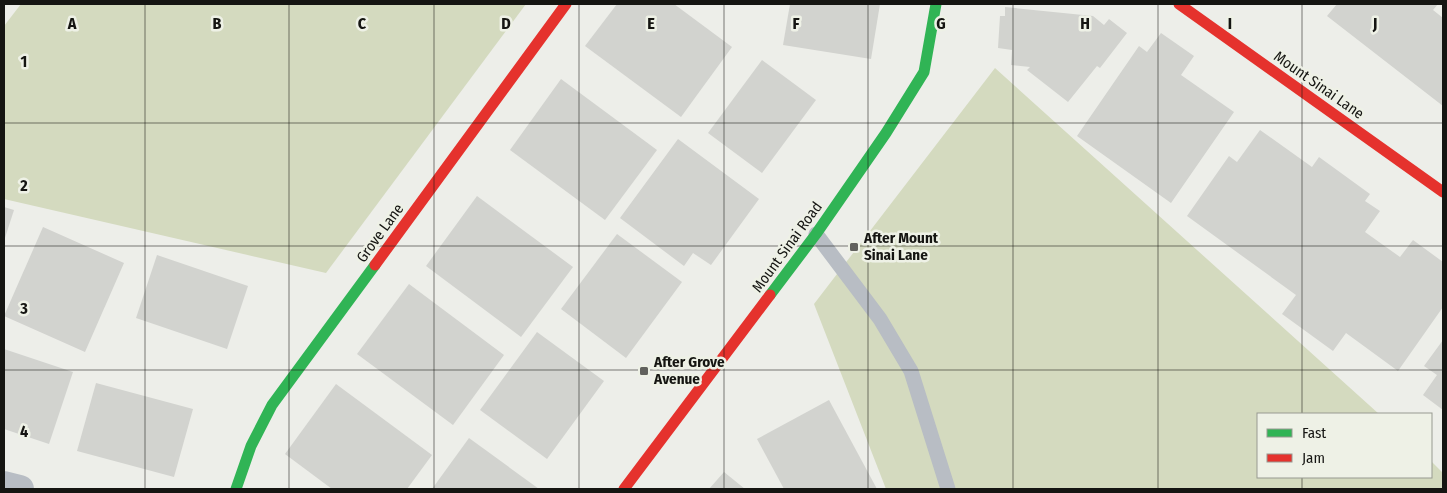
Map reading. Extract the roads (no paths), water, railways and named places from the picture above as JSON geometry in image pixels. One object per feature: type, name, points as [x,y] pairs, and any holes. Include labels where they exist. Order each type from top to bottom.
[{"type":"street","name":"Grove Lane","points":[[236,489],[240,470],[254,435],[272,405],[566,4]]},
{"type":"street","name":"Mount Sinai Road","points":[[624,489],[816,234],[886,133],[924,72],[936,4]]},
{"type":"street","name":"Mount Sinai Lane","points":[[1179,4],[1443,191]]},
{"type":"street","points":[[4,486],[20,489]]},
{"type":"lane","points":[[816,234],[880,319],[910,371],[948,489]]},
{"type":"place","name":"After Mount Sinai Lane","points":[[854,247]]},
{"type":"place","name":"After Grove Avenue","points":[[644,371]]}]
